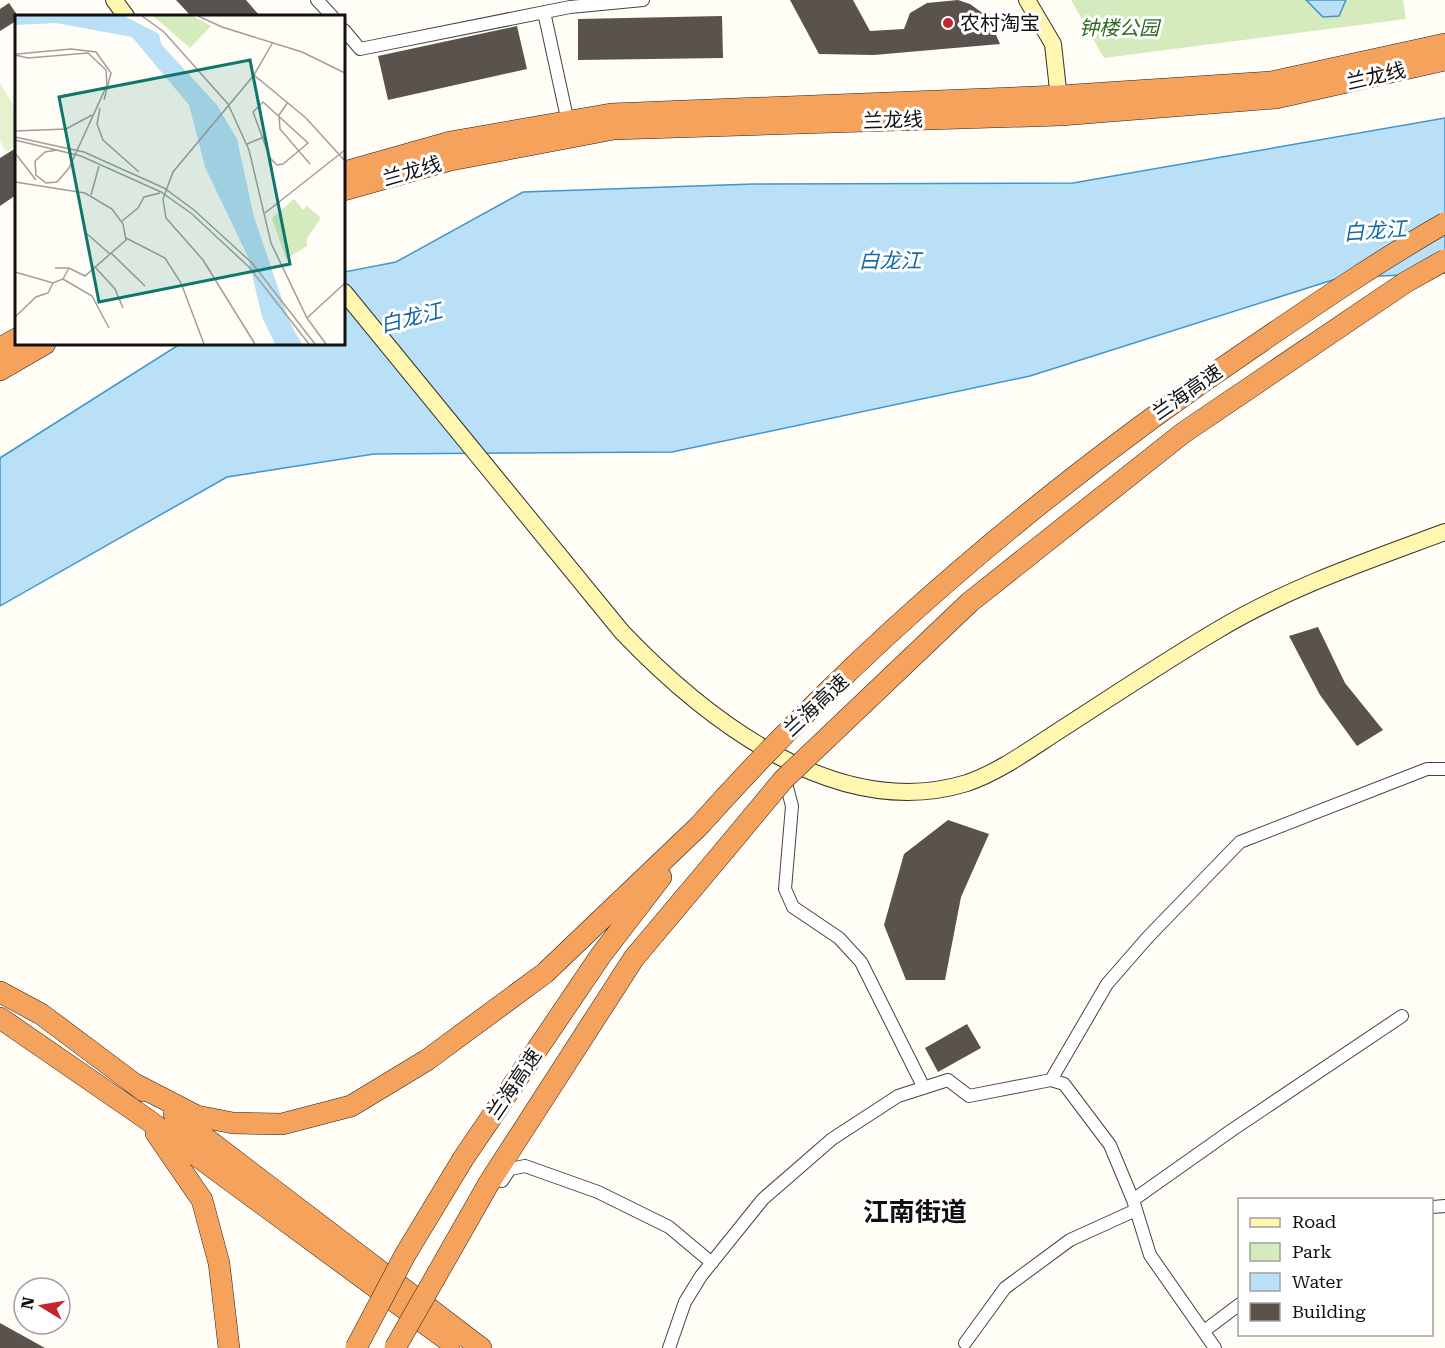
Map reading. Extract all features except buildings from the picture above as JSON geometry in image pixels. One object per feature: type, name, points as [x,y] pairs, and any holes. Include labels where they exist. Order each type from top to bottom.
[{"type":"highway","name":"兰龙线","points":[[1060,106],[1271,82],[1445,44]]},
{"type":"highway","name":"兰龙线","points":[[345,172],[450,142],[570,129],[614,129],[1060,106],[1276,98],[1445,60]]},
{"type":"highway","name":"兰龙线","points":[[345,190],[570,129]]},
{"type":"highway","name":"兰海高速","points":[[356,1348],[405,1256],[463,1158],[601,955],[699,826],[759,758],[950,578],[1164,407],[1389,255],[1445,223]]},
{"type":"highway","name":"兰海高速","points":[[394,1348],[489,1183],[634,958],[783,780],[970,603],[1183,433],[1406,282],[1445,260]]},
{"type":"highway","points":[[0,348],[15,340]]},
{"type":"highway","points":[[0,370],[43,345]]},
{"type":"highway","points":[[133,1083],[196,1116],[233,1124],[282,1124],[351,1106],[427,1060],[544,973],[699,826]]},
{"type":"highway","points":[[0,992],[41,1014],[481,1348]]},
{"type":"highway","points":[[0,1018],[148,1120],[458,1348]]},
{"type":"highway","points":[[148,1120],[202,1200],[219,1263],[229,1348]]},
{"type":"street","points":[[114,0],[125,15]]},
{"type":"street","points":[[317,0],[331,15]]},
{"type":"street","points":[[345,31],[360,49],[544,12],[643,0]]},
{"type":"street","points":[[1027,0],[1053,44],[1060,106]]},
{"type":"street","points":[[544,12],[570,129]]},
{"type":"street","points":[[345,293],[622,632],[663,674],[717,717],[783,760],[833,780],[885,791],[929,791],[968,782],[1009,763],[1218,630],[1302,586],[1445,532]]},
{"type":"street","points":[[783,760],[784,777],[792,806],[785,889],[793,907],[839,938],[861,962],[924,1088]]},
{"type":"street","points":[[1051,1080],[1107,984],[1148,937],[1240,842],[1427,769],[1445,769]]},
{"type":"street","points":[[965,1343],[1005,1288],[1070,1240],[1134,1205],[1232,1130],[1402,1016]]},
{"type":"street","points":[[669,1348],[685,1302],[712,1263],[763,1199],[832,1139],[898,1096],[948,1080],[969,1096],[1051,1080],[1064,1084],[1110,1145],[1134,1205],[1150,1255],[1215,1348]]},
{"type":"street","points":[[476,1217],[510,1169],[525,1166],[598,1192],[669,1227],[712,1263]]},
{"type":"street","points":[[1204,1331],[1238,1305]]},
{"type":"green space","name":"钟楼公园","points":[[1071,0],[1403,0],[1406,19],[1104,58]]},
{"type":"green space","points":[[0,83],[15,108],[15,146],[6,152],[0,141]]},
{"type":"water","points":[[1306,0],[1346,0],[1339,16],[1323,17]]},
{"type":"water","name":"白龙江","points":[[1445,118],[1445,273],[1339,278],[1030,376],[672,452],[374,454],[227,477],[0,606],[0,458],[178,345],[345,345],[345,272],[396,262],[523,192],[753,184],[1073,183]]},
{"type":"place","name":"农村淘宝","points":[[948,23]]},
{"type":"district","name":"江南街道","points":[[915,1212]]}]
